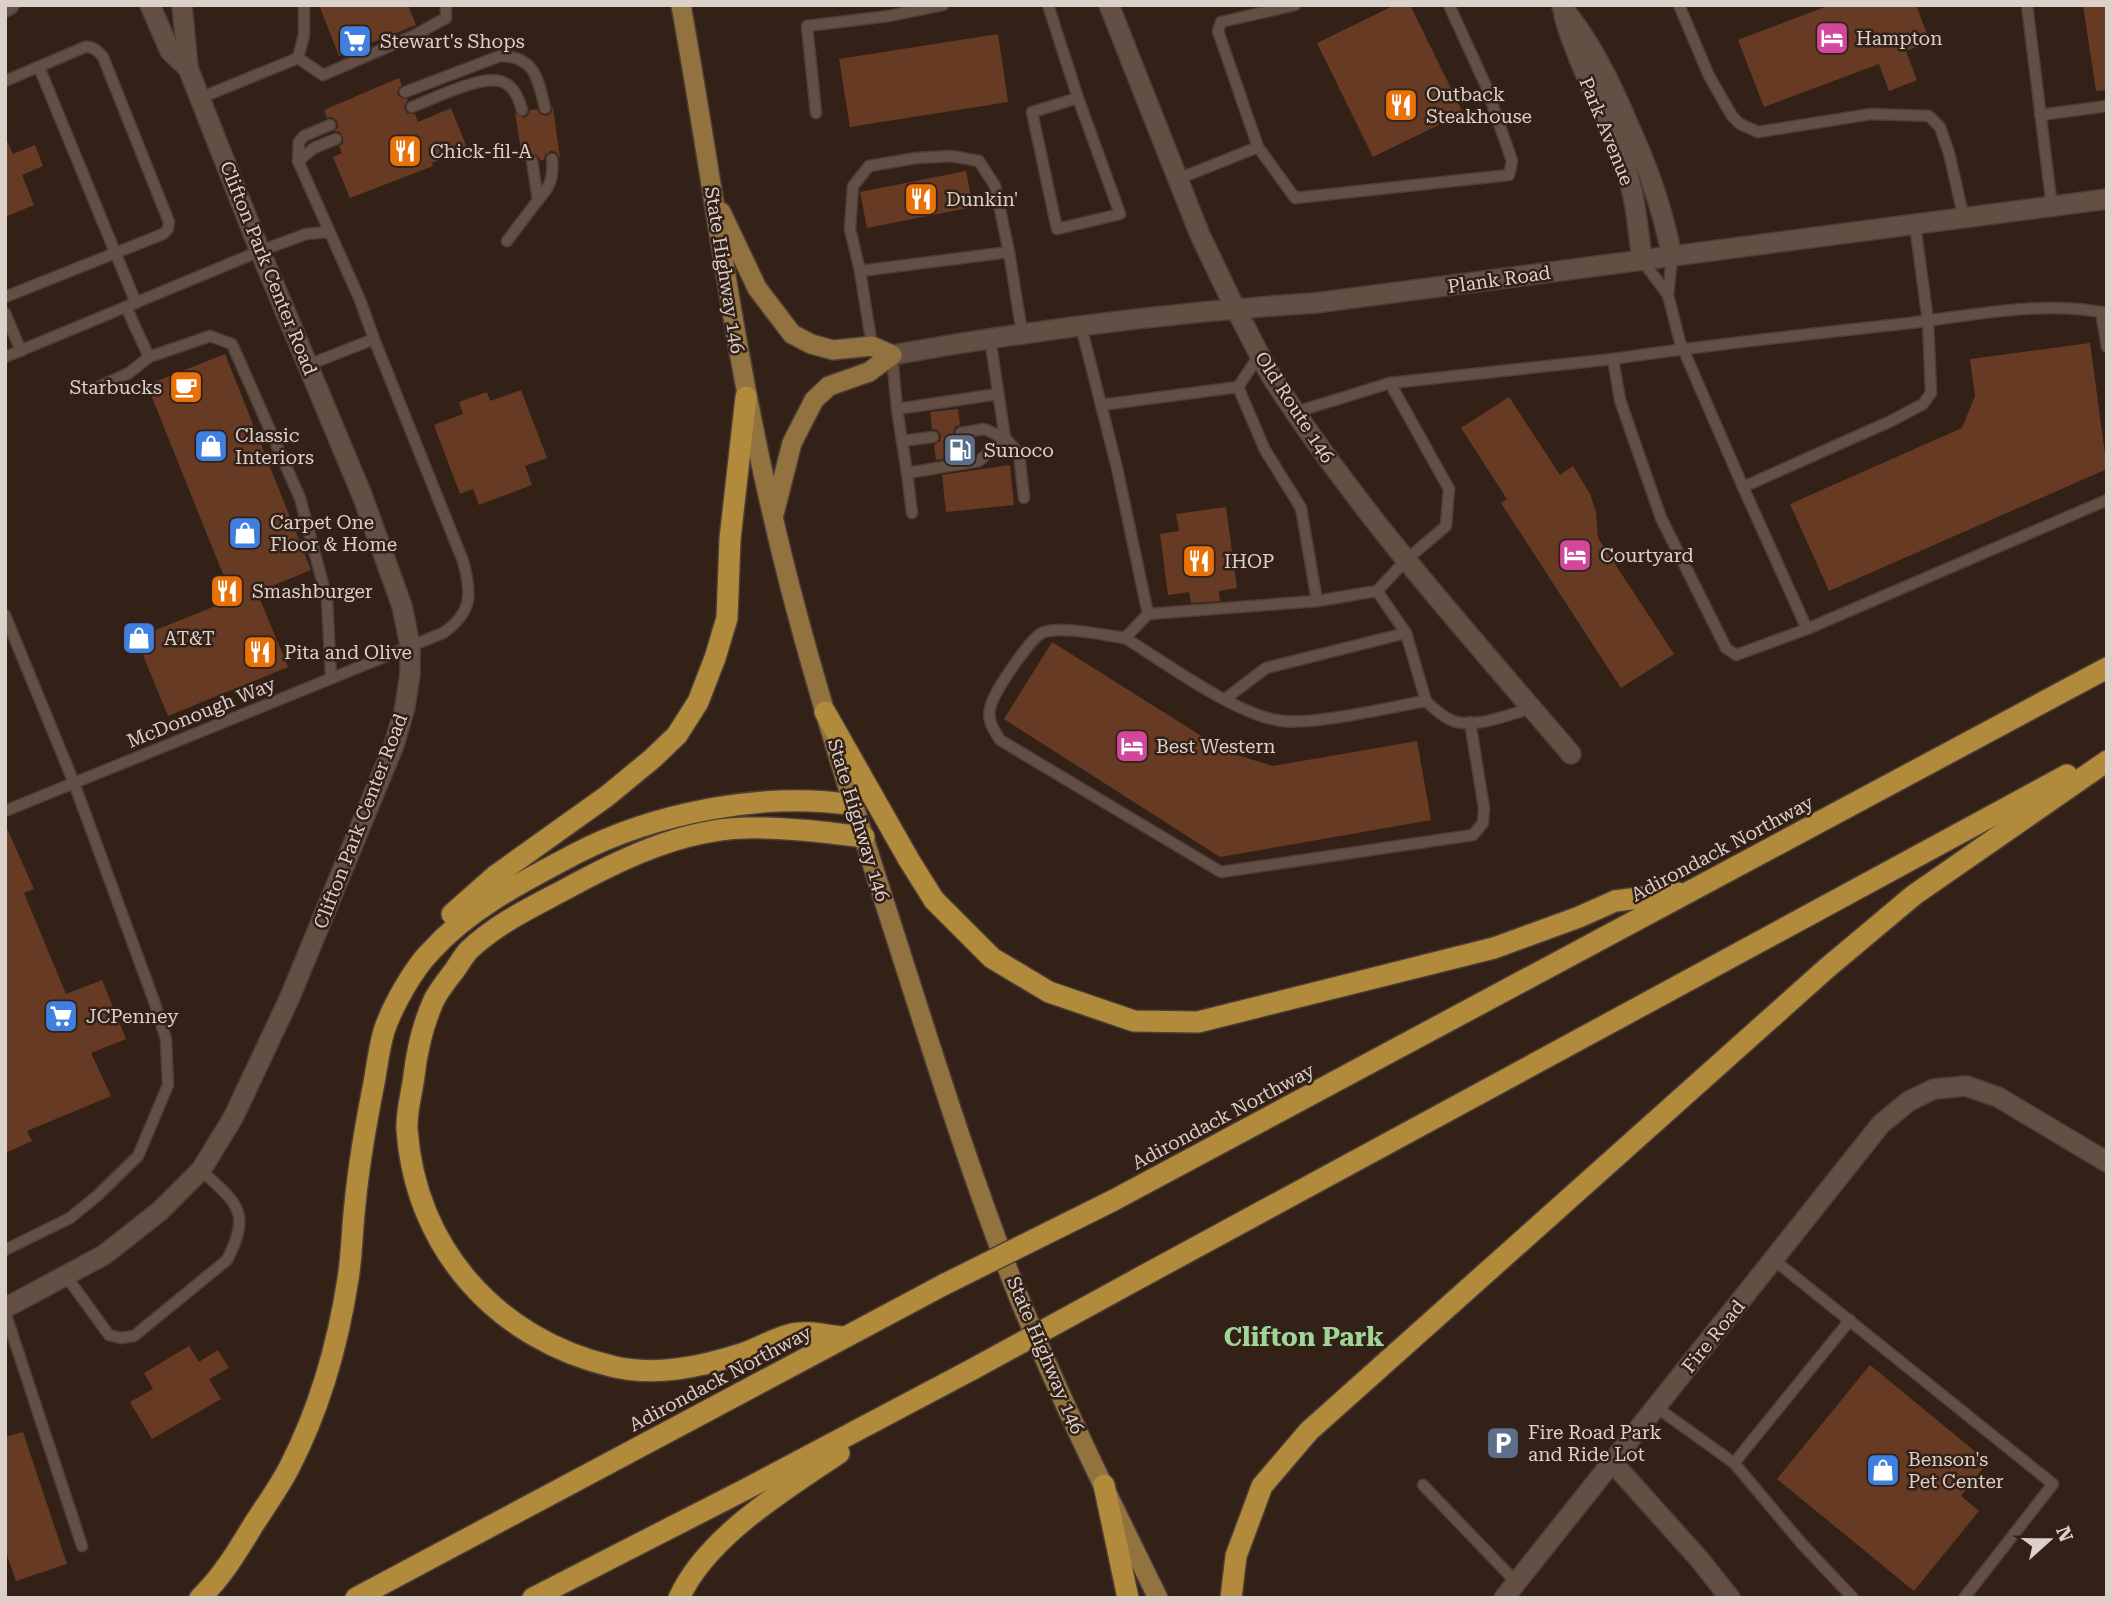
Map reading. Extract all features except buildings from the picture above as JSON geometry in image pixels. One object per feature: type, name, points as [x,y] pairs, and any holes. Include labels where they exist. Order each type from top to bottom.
[{"type":"highway","points":[[200,1598],[243,1542],[289,1469],[312,1415],[333,1353],[349,1278],[362,1148],[384,1030],[406,987],[454,910],[495,876],[607,796],[652,759],[677,735],[698,702],[727,618],[730,539],[746,397]]},
{"type":"highway","name":"Adirondack Northway","points":[[356,1598],[945,1284],[1112,1201],[2107,668]]},
{"type":"highway","points":[[825,712],[934,900],[992,958],[1049,992],[1134,1021],[1198,1022],[1494,948],[1615,901],[1691,891]]},
{"type":"highway","points":[[533,1598],[932,1392],[1863,883],[2107,753]]},
{"type":"highway","points":[[1231,1598],[1236,1556],[1262,1486],[1309,1431],[1826,968],[1914,895],[2107,761]]},
{"type":"highway","points":[[430,951],[478,909],[592,845],[644,825],[694,813],[784,801],[853,805]]},
{"type":"highway","points":[[845,1337],[793,1333],[742,1354],[689,1368],[662,1371],[615,1367],[585,1359],[542,1341],[500,1313],[466,1280],[436,1238],[415,1181],[407,1127],[417,1050],[435,999],[467,952],[512,917],[606,867],[655,846],[700,833],[741,828],[779,828],[864,837]]},
{"type":"highway","points":[[679,1598],[705,1558],[759,1507],[932,1392]]},
{"type":"highway","points":[[1104,1485],[1128,1598]]},
{"type":"main road","name":"State Highway 146","points":[[681,5],[746,397],[773,518],[825,712],[942,1082],[1017,1293],[1158,1598]]},
{"type":"main road","points":[[687,36],[693,5]]},
{"type":"main road","points":[[712,192],[757,288],[792,334],[811,344],[833,349],[872,346],[892,355],[869,372],[829,386],[814,400],[792,443],[773,518]]},
{"type":"street","name":"Clifton Park Center Road","points":[[5,1310],[104,1255],[160,1211],[201,1170],[233,1118],[290,997],[394,745],[405,707],[410,674],[410,645],[402,607],[362,495],[260,251],[188,68],[170,51],[150,5]]},
{"type":"street","points":[[182,5],[188,68]]},
{"type":"street","name":"Old Route 146","points":[[1109,5],[1200,235],[1260,354],[1346,486],[1571,754]]},
{"type":"street","points":[[1561,6],[1578,26],[1597,57],[1651,175],[1665,219],[1672,257]]},
{"type":"street","name":"Park Avenue","points":[[1561,6],[1581,66],[1625,166],[1635,204],[1642,260]]},
{"type":"street","name":"Plank Road","points":[[892,355],[1022,333],[1236,308],[1315,303],[2107,199]]},
{"type":"street","name":"Fire Road","points":[[1510,1590],[1614,1463],[1881,1124],[1909,1101],[1934,1089],[1966,1086],[1998,1097],[2107,1162]]},
{"type":"street","points":[[1614,1463],[1730,1598]]},
{"type":"lane","points":[[298,58],[323,75],[415,35],[446,18],[446,5]]},
{"type":"lane","points":[[816,113],[807,26],[888,16],[943,5]]},
{"type":"lane","points":[[1048,5],[1120,214],[1056,229],[1032,112],[1078,98]]},
{"type":"lane","points":[[1295,5],[1221,22],[1218,31],[1258,148],[1295,198],[1509,175],[1512,161],[1486,86],[1449,5]]},
{"type":"lane","points":[[1679,5],[1709,76],[1732,116],[1740,124],[1758,132],[1871,114],[1929,117],[1940,127],[1949,153],[1964,219]]},
{"type":"lane","points":[[2026,5],[2052,207]]},
{"type":"lane","points":[[298,58],[307,6]]},
{"type":"lane","points":[[5,80],[90,46],[98,51],[103,57],[169,222],[168,229],[163,234],[5,297]]},
{"type":"lane","points":[[405,92],[500,56],[515,56],[524,60],[539,80],[545,108]]},
{"type":"lane","points":[[200,98],[298,58]]},
{"type":"lane","points":[[39,67],[116,254],[149,358]]},
{"type":"lane","points":[[412,107],[473,84],[500,81],[517,95],[522,110]]},
{"type":"lane","points":[[2040,115],[2107,106]]},
{"type":"lane","points":[[308,365],[374,339],[360,300],[298,161],[299,142],[304,136],[330,125]]},
{"type":"lane","points":[[298,161],[314,148],[336,139]]},
{"type":"lane","points":[[1178,179],[1258,148]]},
{"type":"lane","points":[[872,346],[850,229],[853,186],[869,166],[916,158],[951,156],[979,161],[995,186],[1022,333]]},
{"type":"lane","points":[[507,241],[552,181],[552,159]]},
{"type":"lane","points":[[532,161],[538,200]]},
{"type":"lane","points":[[1743,487],[1891,421],[1923,404],[1931,393],[1928,321],[1915,225]]},
{"type":"lane","points":[[5,357],[260,251],[306,234],[329,232]]},
{"type":"lane","points":[[860,271],[1009,252]]},
{"type":"lane","points":[[1672,257],[1668,295],[1682,349],[1807,629]]},
{"type":"lane","points":[[1642,260],[1668,295]]},
{"type":"lane","points":[[1296,412],[1390,383],[1613,359],[1984,312],[2084,309],[2104,313],[2107,347]]},
{"type":"lane","points":[[5,313],[21,351]]},
{"type":"lane","points":[[1081,326],[1117,468],[1148,614]]},
{"type":"lane","points":[[96,388],[129,373],[149,358],[210,336],[232,344],[300,498],[327,599],[331,677]]},
{"type":"lane","points":[[990,338],[1005,438]]},
{"type":"lane","name":"McDonough Way","points":[[5,811],[443,633],[459,622],[468,602],[469,583],[463,561],[374,339]]},
{"type":"lane","points":[[1101,405],[1238,387],[1260,354]]},
{"type":"lane","points":[[892,355],[912,513]]},
{"type":"lane","points":[[1613,359],[1620,400],[1661,518],[1726,648],[1736,655],[1807,629],[2107,500]]},
{"type":"lane","points":[[1125,638],[1148,614],[1317,601],[1377,591],[1406,560],[1446,526],[1449,489],[1390,383]]},
{"type":"lane","points":[[1238,387],[1265,450],[1301,508],[1317,601]]},
{"type":"lane","points":[[897,409],[998,394]]},
{"type":"lane","points":[[961,433],[984,429],[1005,438],[1018,453],[1024,498]]},
{"type":"lane","points":[[902,441],[933,437]]},
{"type":"lane","points":[[907,474],[979,461],[1005,438]]},
{"type":"lane","points":[[1377,591],[1406,633],[1426,701],[1438,713],[1454,721],[1470,722],[1532,708]]},
{"type":"lane","points":[[5,615],[74,783],[154,1001],[166,1040],[168,1086],[138,1156],[70,1218],[5,1250]]},
{"type":"lane","points":[[1426,701],[1326,718],[1278,720],[1258,715],[1225,699],[1125,638],[1054,629],[1040,633],[1028,642],[991,705],[990,723],[1000,740],[1221,872],[1473,835],[1482,823],[1484,808],[1470,722]]},
{"type":"lane","points":[[1225,699],[1266,668],[1406,633]]},
{"type":"lane","points":[[66,1276],[110,1335],[121,1338],[134,1336],[227,1260],[233,1248],[239,1232],[240,1216],[233,1201],[201,1170]]},
{"type":"lane","points":[[1774,1260],[2053,1484],[1964,1598]]},
{"type":"lane","points":[[5,1310],[82,1546]]},
{"type":"lane","points":[[1734,1463],[1850,1320]]},
{"type":"lane","points":[[1656,1407],[1734,1463],[1802,1544],[1853,1598]]},
{"type":"lane","points":[[1423,1485],[1510,1590]]},
{"type":"place","name":"Hampton","points":[[1832,38]]},
{"type":"place","name":"Stewart's Shops","points":[[355,41]]},
{"type":"place","name":"Outback Steakhouse","points":[[1401,105]]},
{"type":"place","name":"Chick-fil-A","points":[[405,151]]},
{"type":"place","name":"Dunkin'","points":[[921,199]]},
{"type":"place","name":"Starbucks","points":[[186,387]]},
{"type":"place","name":"Classic Interiors","points":[[211,446]]},
{"type":"place","name":"Sunoco","points":[[960,450]]},
{"type":"place","name":"Carpet One Floor & Home","points":[[245,533]]},
{"type":"place","name":"Courtyard","points":[[1575,555]]},
{"type":"place","name":"IHOP","points":[[1199,561]]},
{"type":"place","name":"Smashburger","points":[[227,591]]},
{"type":"place","name":"AT&T","points":[[139,638]]},
{"type":"place","name":"Pita and Olive","points":[[260,652]]},
{"type":"place","name":"Best Western","points":[[1132,746]]},
{"type":"place","name":"JCPenney","points":[[61,1016]]},
{"type":"place","name":"Fire Road Park and Ride Lot","points":[[1503,1443]]},
{"type":"place","name":"Benson's Pet Center","points":[[1883,1470]]},
{"type":"district","name":"Clifton Park","points":[[1304,1337]]}]
